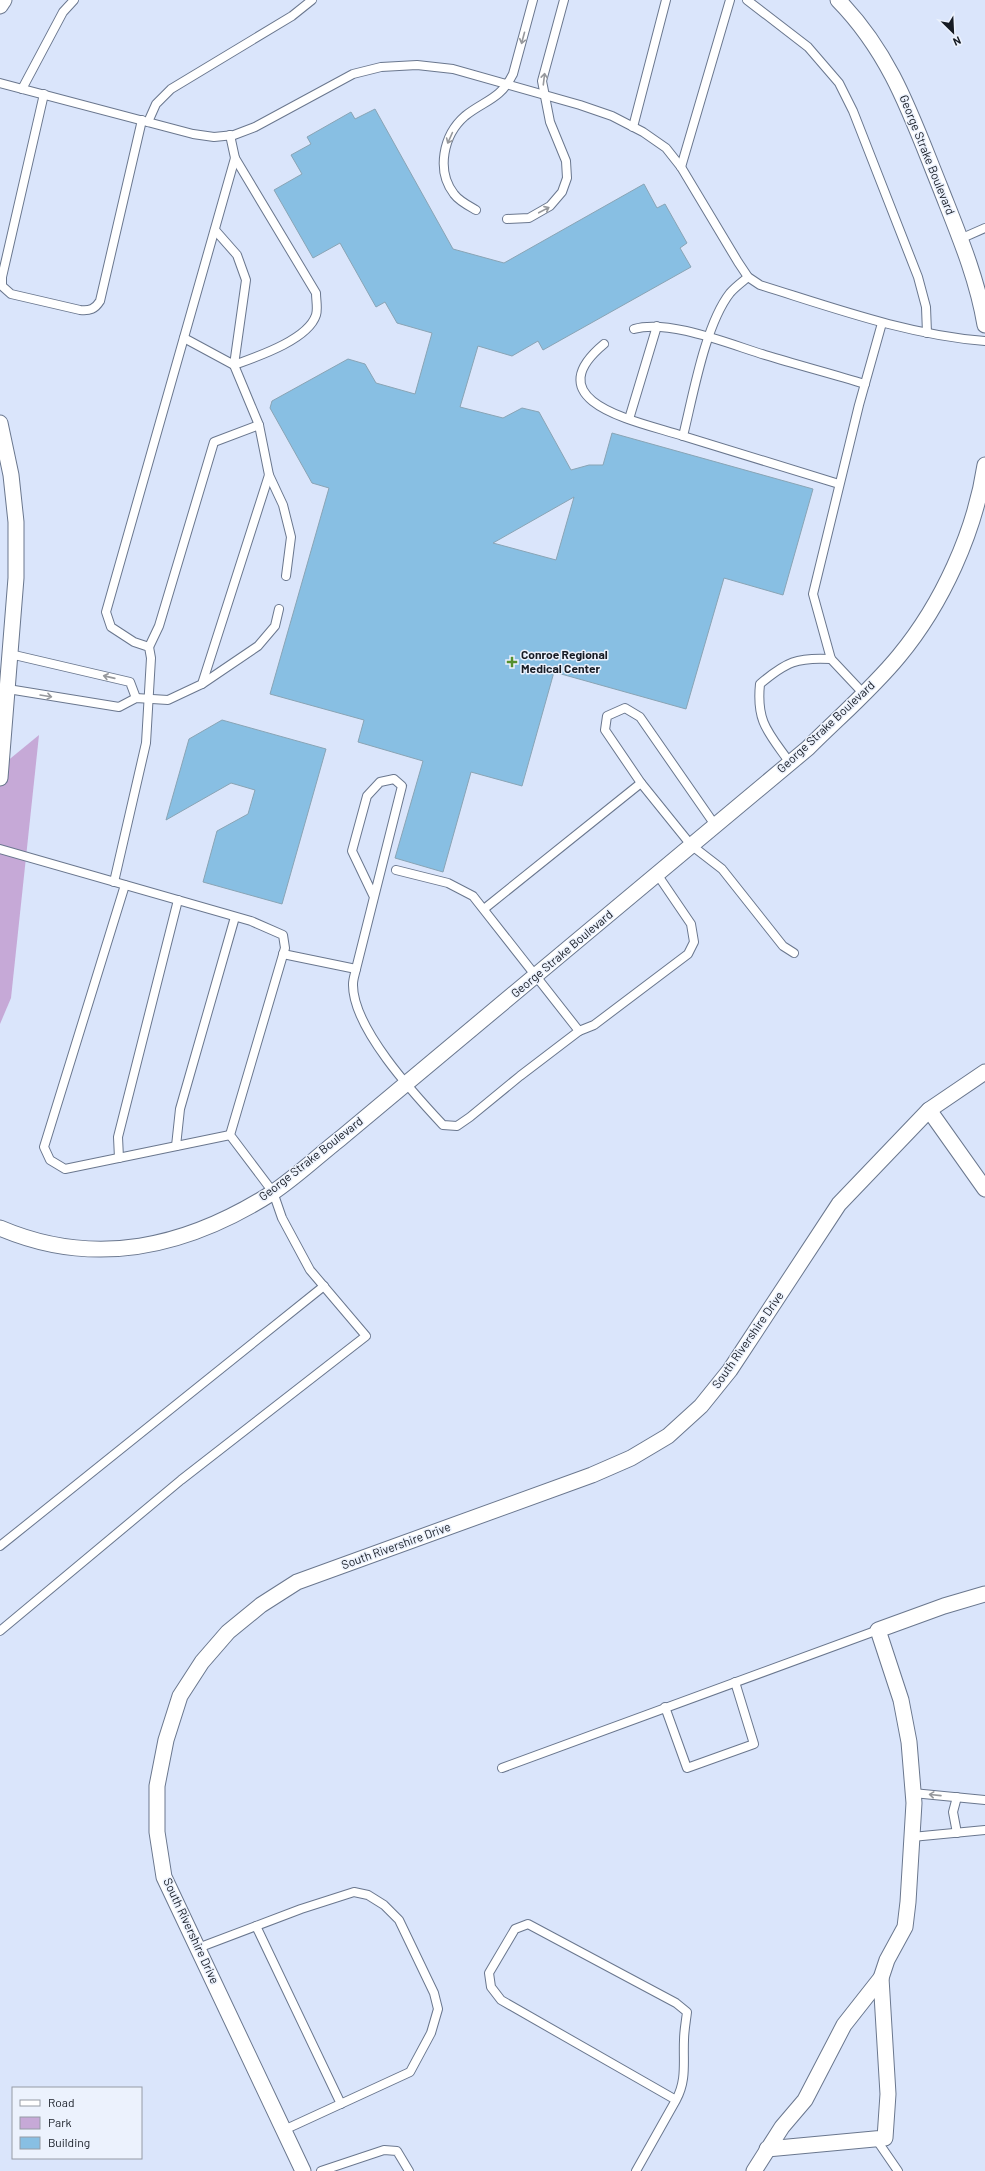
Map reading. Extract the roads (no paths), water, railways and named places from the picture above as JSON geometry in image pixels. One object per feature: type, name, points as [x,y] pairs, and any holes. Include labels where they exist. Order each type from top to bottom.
[{"type":"street","points":[[0,6],[4,0]]},
{"type":"street","name":"George Strake Boulevard","points":[[838,0],[853,15],[882,55],[902,92],[960,239],[980,296],[985,325]]},
{"type":"street","points":[[0,423],[11,475],[16,522],[16,578],[7,663],[8,689],[0,778]]},
{"type":"street","name":"George Strake Boulevard","points":[[0,1228],[58,1245],[96,1249],[146,1246],[184,1237],[228,1218],[273,1192],[537,975],[790,763],[864,693],[899,656],[928,617],[971,525],[981,489],[985,465]]},
{"type":"street","name":"South Rivershire Drive","points":[[304,2171],[164,1877],[157,1832],[157,1786],[166,1740],[180,1696],[202,1662],[228,1632],[261,1605],[297,1582],[592,1475],[631,1458],[668,1436],[701,1406],[730,1370],[839,1204],[929,1110],[985,1072]]},
{"type":"street","points":[[929,1110],[985,1189]]},
{"type":"street","points":[[754,2171],[782,2127],[805,2100],[844,2025],[881,1978],[887,1960],[905,1927],[912,1837],[913,1793],[909,1742],[901,1700],[878,1630],[944,1606],[985,1594]]},
{"type":"street","points":[[767,2149],[885,2138],[888,2094],[881,1978]]},
{"type":"lane","points":[[22,89],[63,12],[74,0]]},
{"type":"lane","points":[[44,94],[2,277],[2,286],[11,294],[80,310],[88,310],[96,307],[100,301],[145,121],[156,104],[171,90],[292,16],[312,0]]},
{"type":"lane","points":[[476,210],[454,195],[444,176],[443,158],[450,136],[464,117],[490,100],[508,85],[513,74],[533,0]]},
{"type":"lane","points":[[507,219],[528,218],[550,206],[562,192],[567,178],[566,161],[550,122],[542,81],[564,0]]},
{"type":"lane","points":[[633,127],[666,0]]},
{"type":"lane","points":[[681,167],[730,0]]},
{"type":"lane","points":[[748,0],[808,47],[839,83],[853,111],[918,278],[926,307],[927,333]]},
{"type":"lane","points":[[0,83],[194,134],[214,137],[230,135],[255,127],[353,74],[381,67],[417,65],[453,69],[612,116],[633,127],[666,148],[681,167],[748,276],[760,285],[882,322],[956,339],[985,341]]},
{"type":"lane","points":[[184,338],[234,365],[277,349],[305,330],[316,315],[316,293],[235,158],[230,135]]},
{"type":"lane","points":[[149,647],[134,642],[111,627],[106,612],[235,158]]},
{"type":"lane","points":[[960,239],[985,228]]},
{"type":"lane","points":[[215,230],[237,255],[246,280],[234,365],[259,425],[269,475],[283,505],[290,537],[286,576]]},
{"type":"lane","points":[[683,436],[708,337],[719,310],[730,292],[748,276]]},
{"type":"lane","points":[[864,693],[831,659],[813,594],[839,484],[882,322]]},
{"type":"lane","points":[[634,329],[645,326],[657,326],[708,337],[865,384]]},
{"type":"lane","points":[[629,419],[657,326]]},
{"type":"lane","points":[[604,344],[590,356],[581,369],[581,385],[585,396],[599,407],[629,419],[839,484]]},
{"type":"lane","points":[[114,882],[146,743],[151,658],[149,647],[159,626],[214,442],[259,425]]},
{"type":"lane","points":[[202,684],[269,475]]},
{"type":"lane","points":[[8,689],[119,707],[136,698],[168,700],[202,684],[258,646],[275,626],[279,609]]},
{"type":"lane","points":[[790,763],[763,726],[758,702],[760,684],[779,668],[807,658],[831,659]]},
{"type":"lane","points":[[7,663],[130,682],[136,698]]},
{"type":"lane","points":[[715,825],[640,718],[625,708],[607,716],[605,730],[641,783],[691,845],[722,869],[783,946],[794,953]]},
{"type":"lane","points":[[374,897],[352,851],[367,796],[380,782],[394,779],[402,786],[353,984],[359,1009],[367,1030],[405,1084],[443,1125],[457,1126],[580,1031],[594,1025],[688,954],[694,942],[691,924],[658,874]]},
{"type":"lane","points":[[484,909],[641,783]]},
{"type":"lane","points":[[0,849],[251,921],[283,935],[285,948],[230,1135]]},
{"type":"lane","points":[[396,870],[448,883],[473,896],[580,1031]]},
{"type":"lane","points":[[125,885],[44,1147],[50,1160],[65,1169],[230,1135]]},
{"type":"lane","points":[[119,1158],[118,1138],[178,900]]},
{"type":"lane","points":[[176,1146],[180,1109],[235,917]]},
{"type":"lane","points":[[283,954],[356,969]]},
{"type":"lane","points":[[0,1631],[181,1480],[366,1336],[310,1270],[285,1224],[273,1192],[230,1135]]},
{"type":"lane","points":[[0,1546],[324,1286]]},
{"type":"lane","points":[[502,1768],[878,1630]]},
{"type":"lane","points":[[666,1708],[687,1768],[754,1744],[735,1682]]},
{"type":"lane","points":[[913,1793],[985,1800]]},
{"type":"lane","points":[[957,1797],[953,1812],[957,1833]]},
{"type":"lane","points":[[912,1837],[985,1830]]},
{"type":"lane","points":[[198,1948],[301,1908],[354,1892],[368,1895],[384,1905],[399,1920],[430,1986],[438,2009],[431,2033],[410,2072],[284,2130]]},
{"type":"lane","points":[[636,2171],[676,2100],[685,2073],[684,2040],[688,2012],[676,2003],[528,1924],[515,1928],[489,1973],[491,1987],[501,2000],[676,2100]]},
{"type":"lane","points":[[256,1926],[341,2104]]},
{"type":"lane","points":[[876,2139],[898,2171]]},
{"type":"lane","points":[[321,2171],[384,2150],[397,2151],[409,2171]]},
{"type":"place","name":"Conroe Regional Medical Center","points":[[512,662]]}]
